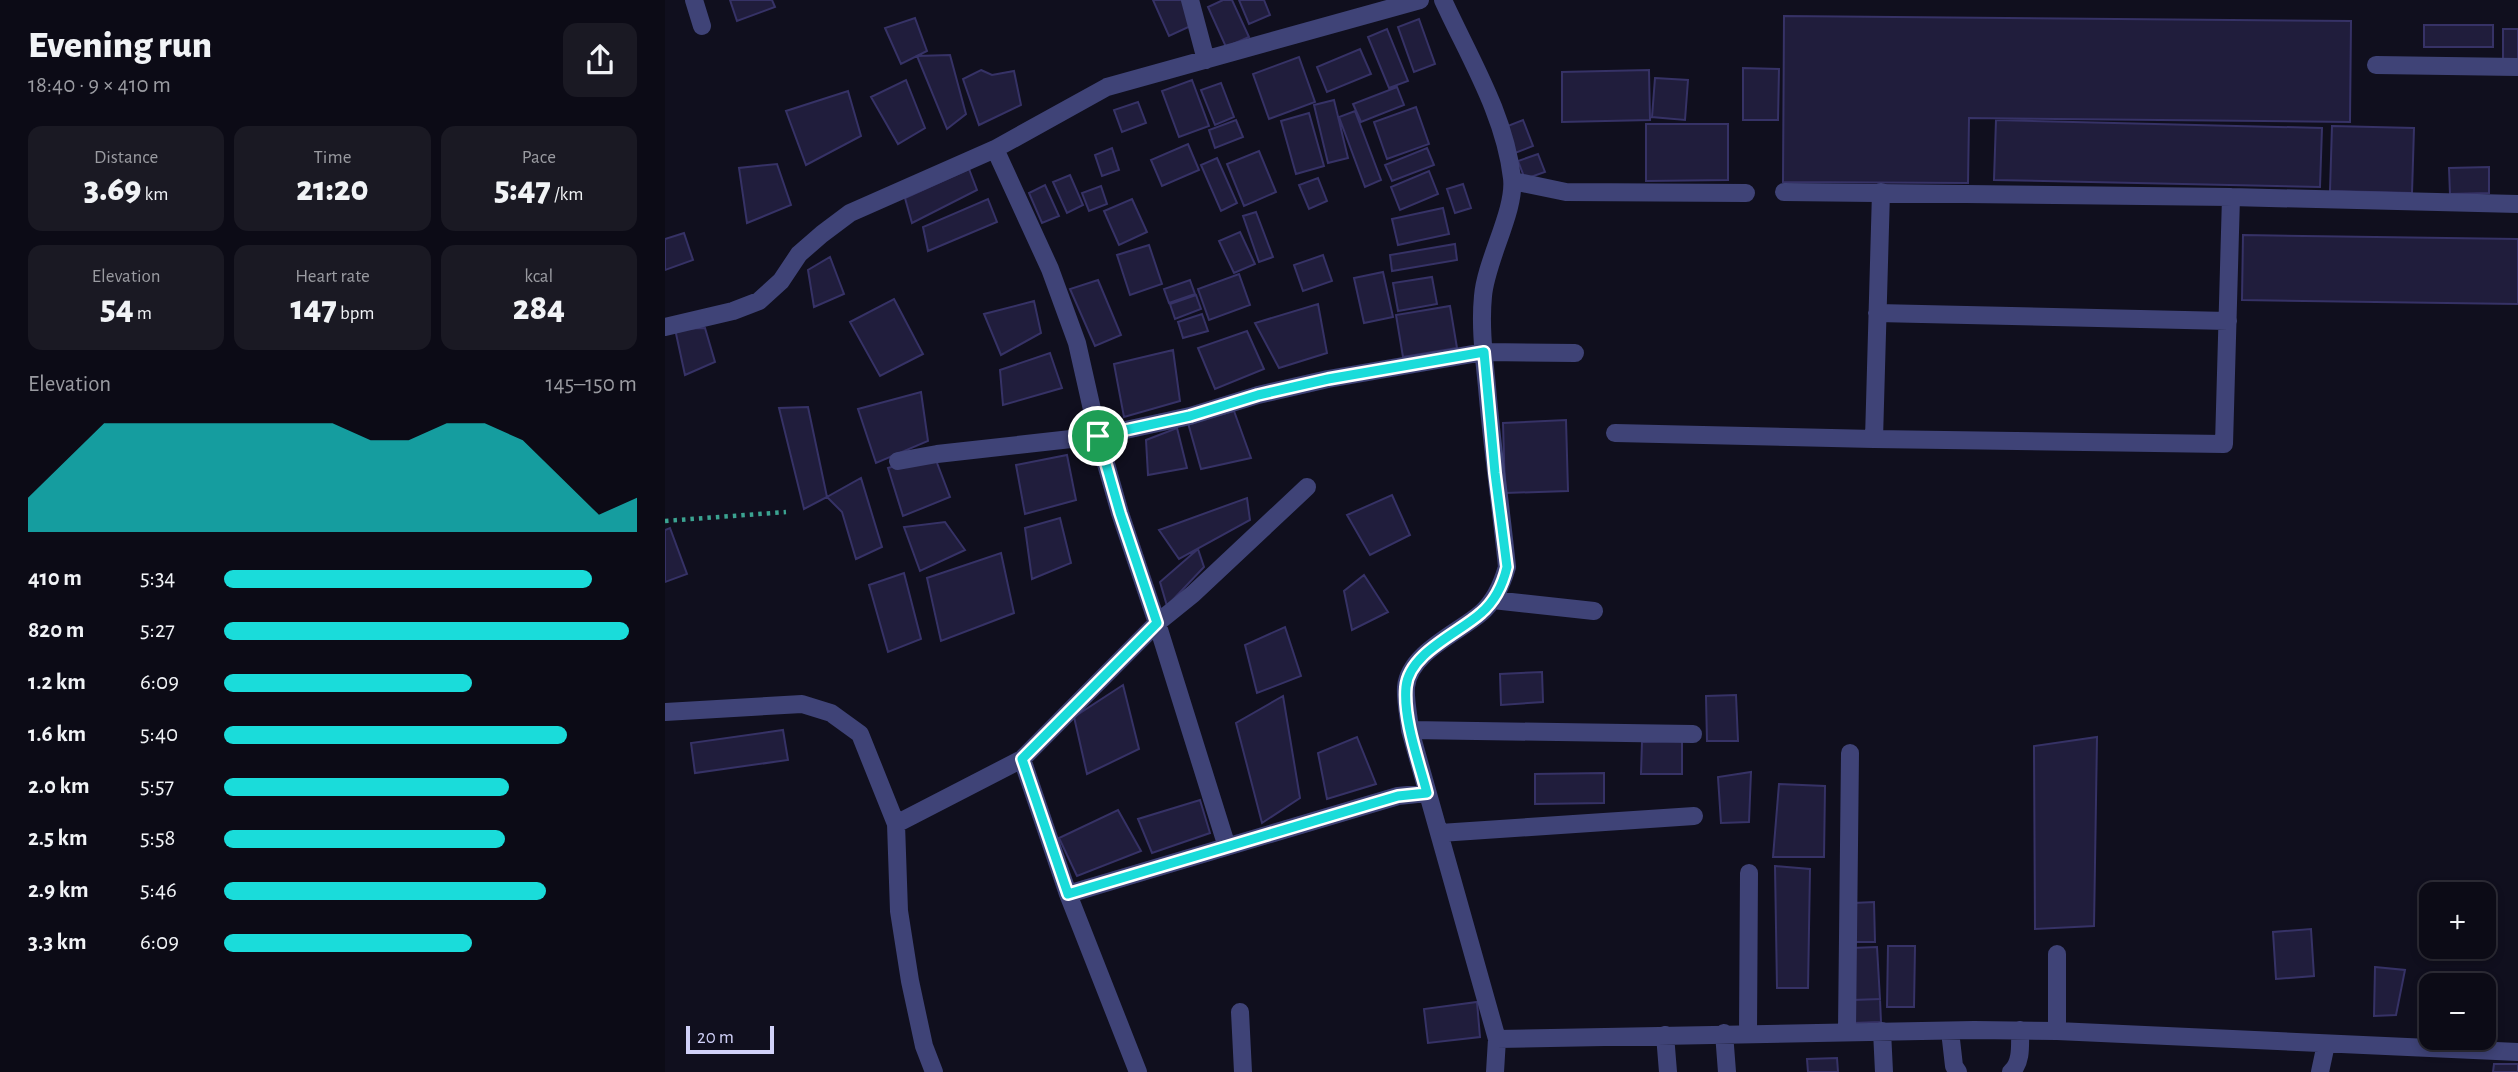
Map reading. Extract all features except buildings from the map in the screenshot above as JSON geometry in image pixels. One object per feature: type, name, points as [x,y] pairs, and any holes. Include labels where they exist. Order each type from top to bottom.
[{"type":"street","points":[[694,0],[702,26]]},
{"type":"street","points":[[1190,0],[1206,60]]},
{"type":"street","points":[[665,327],[733,311],[759,301],[781,281],[799,254],[851,213],[995,149],[1107,88],[1420,0]]},
{"type":"street","points":[[1443,0],[1497,115],[1513,181],[1507,214],[1483,297],[1484,352],[1507,567],[1493,600],[1481,613],[1428,651],[1411,671],[1406,686],[1410,730],[1497,1039],[1495,1072]]},
{"type":"street","points":[[2376,65],[2518,67]]},
{"type":"street","points":[[995,149],[1050,269],[1077,343],[1098,436],[1120,513],[1227,847]]},
{"type":"street","points":[[1513,181],[1566,192],[1746,193]]},
{"type":"street","points":[[1784,192],[2231,197],[2518,204]]},
{"type":"street","points":[[1874,439],[1881,192]]},
{"type":"street","points":[[1615,433],[2224,444],[2231,197]]},
{"type":"street","points":[[1877,313],[2228,321]]},
{"type":"street","points":[[898,461],[937,454],[1098,436],[1190,416],[1258,395],[1328,379],[1484,352],[1575,353]]},
{"type":"street","points":[[896,824],[1022,759],[1157,623],[1193,594],[1307,487]]},
{"type":"street","points":[[1493,600],[1594,611]]},
{"type":"street","points":[[665,712],[802,704],[831,713],[860,734],[896,824],[901,923],[924,1046],[934,1072]]},
{"type":"street","points":[[1410,730],[1693,734]]},
{"type":"street","points":[[1847,1031],[1850,753]]},
{"type":"street","points":[[1022,759],[1068,894],[1138,1072]]},
{"type":"street","points":[[1068,894],[1398,796],[1427,793]]},
{"type":"street","points":[[1440,833],[1694,816]]},
{"type":"street","points":[[1748,1033],[1749,873]]},
{"type":"street","points":[[2057,954],[2057,1031]]},
{"type":"street","points":[[1240,1012],[1243,1072]]},
{"type":"street","points":[[1497,1039],[2020,1030],[2518,1052]]},
{"type":"street","points":[[2011,1072],[2016,1068],[2019,1054],[2020,1030]]},
{"type":"street","points":[[1882,1031],[1884,1072]]},
{"type":"street","points":[[1950,1031],[1954,1066],[1958,1072]]},
{"type":"street","points":[[1724,1033],[1727,1072]]},
{"type":"street","points":[[1665,1035],[1668,1072]]},
{"type":"street","points":[[2320,1072],[2326,1044]]},
{"type":"path","points":[[665,520],[786,512]]},
{"type":"route","points":[[1484,352],[1507,567],[1493,600],[1481,613],[1428,651],[1411,671],[1406,686],[1410,730],[1427,793],[1398,796],[1068,894],[1022,759],[1157,623],[1120,513],[1098,436],[1190,416],[1258,395],[1328,379],[1484,352]]}]
